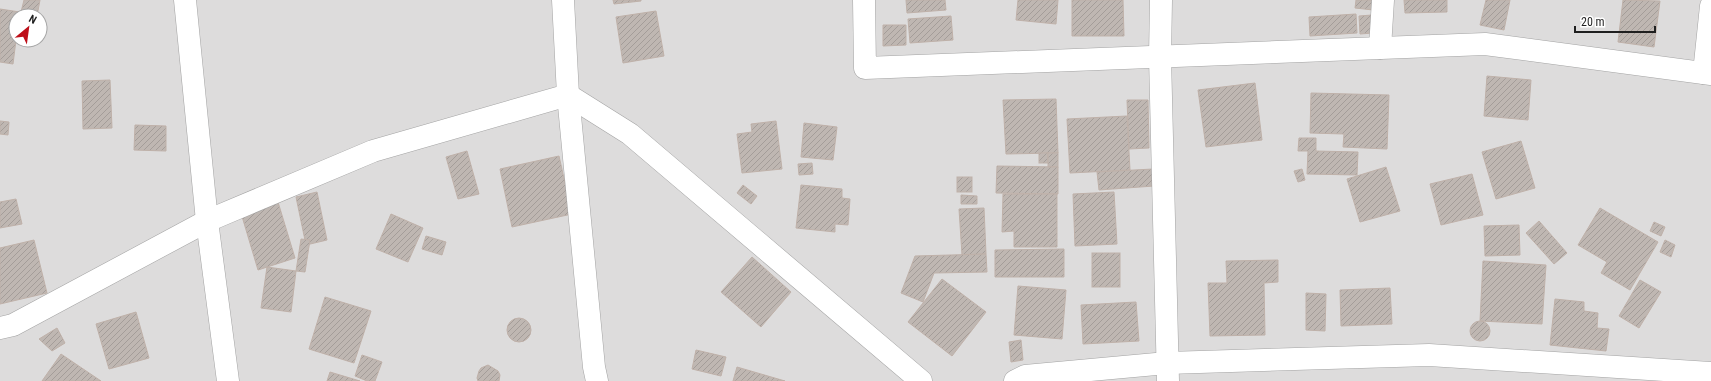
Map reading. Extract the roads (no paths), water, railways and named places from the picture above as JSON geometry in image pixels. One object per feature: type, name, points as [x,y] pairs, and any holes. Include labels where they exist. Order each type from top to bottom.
[{"type":"street","points":[[185,0],[207,221],[228,381]]},
{"type":"street","points":[[563,0],[568,95],[597,381]]},
{"type":"street","points":[[864,0],[865,68],[1486,44],[1708,73],[1711,6]]},
{"type":"street","points":[[1161,0],[1160,57],[1168,372]]},
{"type":"street","points":[[1380,48],[1384,0]]},
{"type":"street","points":[[0,328],[13,325],[207,221],[373,152],[568,95],[630,134],[921,381]]},
{"type":"street","points":[[1016,381],[1025,376],[1168,372],[1429,355],[1711,373]]}]
